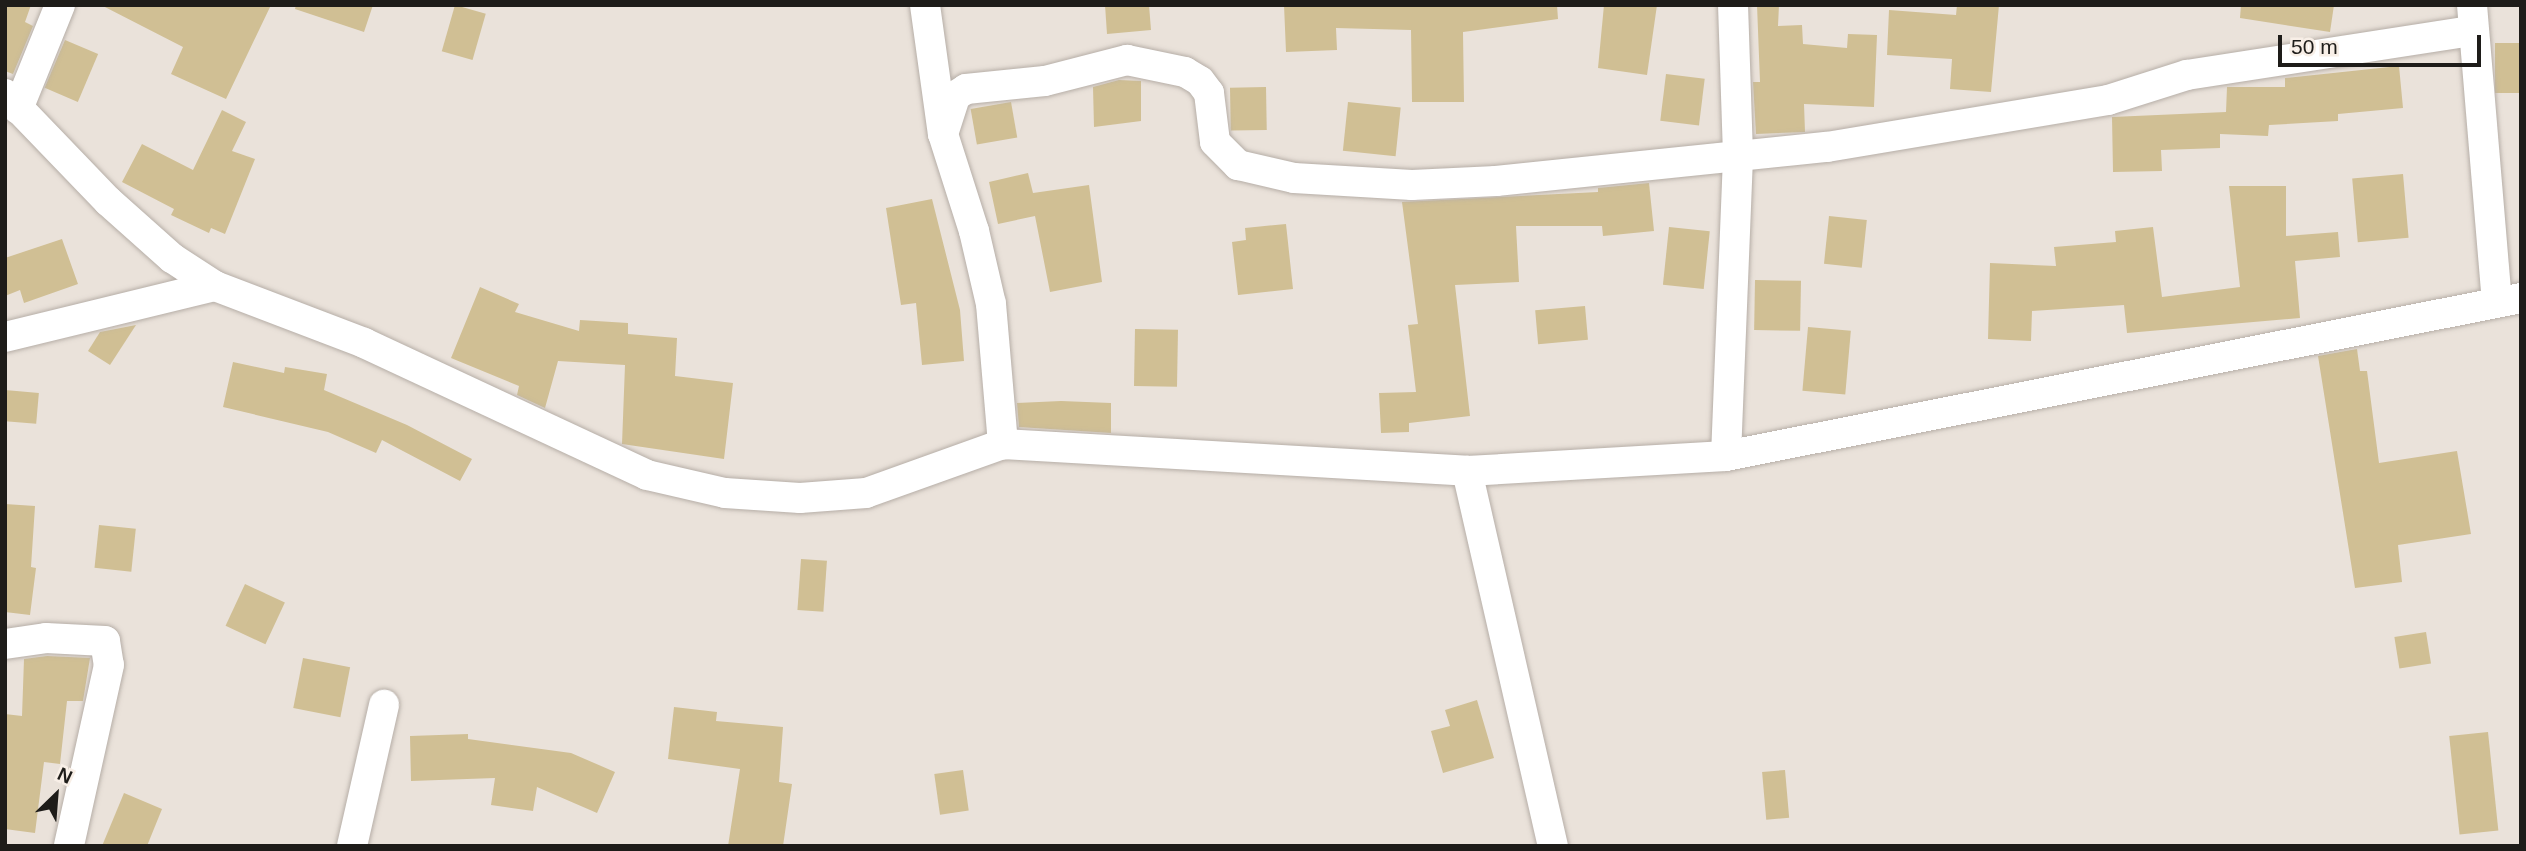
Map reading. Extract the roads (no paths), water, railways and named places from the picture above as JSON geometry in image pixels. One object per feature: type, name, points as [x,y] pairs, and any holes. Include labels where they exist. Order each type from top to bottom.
[{"type":"street","points":[[60,5],[12,102],[172,258],[215,286],[364,343],[648,475],[725,493],[800,498],[866,493],[1003,444],[1467,471],[1726,456],[2509,300],[2472,18],[2187,75],[2108,100],[1840,145],[1496,181],[1412,185],[1294,178],[1238,165],[1215,142],[1209,93],[1200,82],[1185,72],[1127,60],[1045,81],[966,89],[955,96],[943,134]]},
{"type":"street","points":[[925,5],[943,134],[974,231],[991,304],[1003,444]]},
{"type":"street","points":[[1726,456],[1738,155],[1733,5]]},
{"type":"street","points":[[5,337],[215,286]]},
{"type":"street","points":[[1467,471],[1553,846]]},
{"type":"street","points":[[5,644],[46,638],[105,640],[109,665],[69,846]]},
{"type":"street","points":[[352,846],[384,705]]}]
